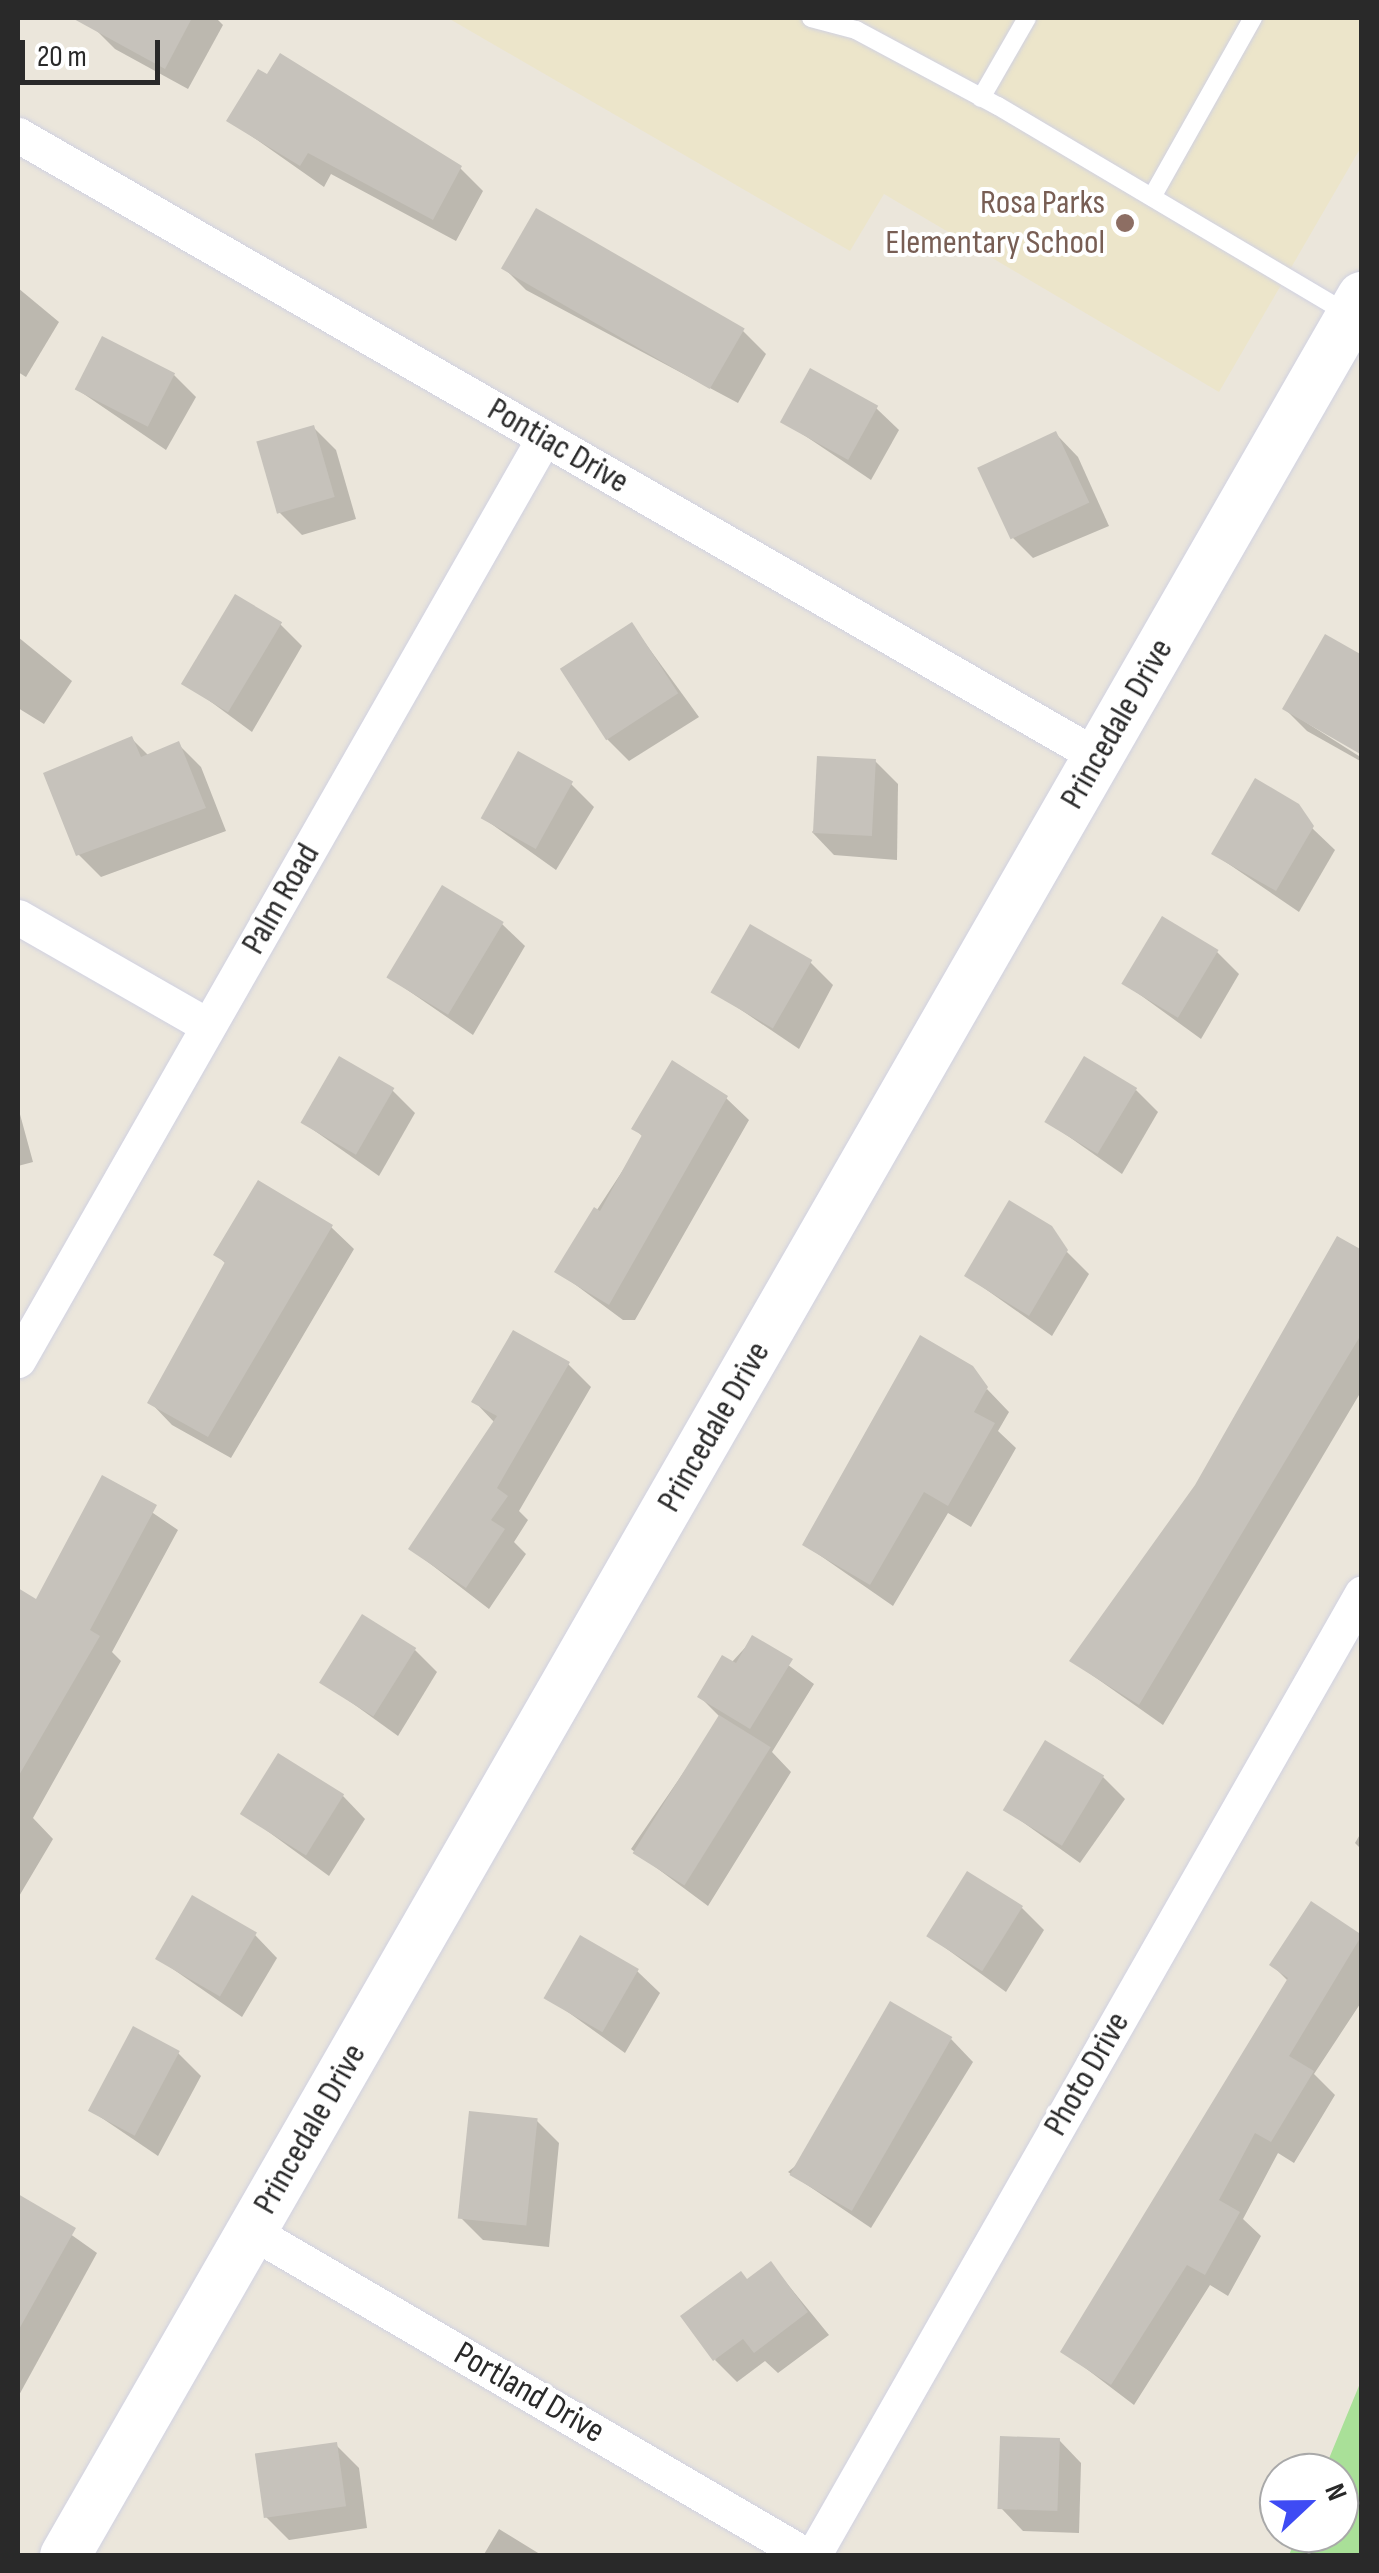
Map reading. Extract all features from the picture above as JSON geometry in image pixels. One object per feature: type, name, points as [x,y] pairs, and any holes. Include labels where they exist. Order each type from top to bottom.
[{"type":"street","name":"Pontiac Drive","points":[[18,135],[1099,757]]},
{"type":"street","name":"Princedale Drive","points":[[64,2556],[1356,306]]},
{"type":"street","name":"Palm Road","points":[[18,1360],[544,438]]},
{"type":"street","points":[[18,917],[208,1026]]},
{"type":"street","name":"Photo Drive","points":[[810,2556],[1362,1594]]},
{"type":"street","name":"Portland Drive","points":[[251,2231],[810,2556]]},
{"type":"lane","points":[[811,18],[856,30],[1152,197],[1356,306]]},
{"type":"lane","points":[[980,98],[1027,18]]},
{"type":"lane","points":[[1152,197],[1253,18]]},
{"type":"shaded area","name":"Rosa Parks Elementary School","points":[[448,18],[1361,18],[1361,147],[1219,392],[884,194],[850,251]]},
{"type":"green space","points":[[1361,2381],[1361,2555],[1289,2555],[1359,2553],[1359,2453],[1331,2453]]},
{"type":"building","points":[[72,18],[192,18],[165,69]]},
{"type":"building","points":[[280,53],[462,166],[433,220],[308,153],[300,166],[226,121],[258,69],[267,74]]},
{"type":"building","points":[[536,208],[745,328],[710,389],[501,269]]},
{"type":"building","points":[[102,336],[175,373],[148,427],[75,389]]},
{"type":"building","points":[[810,368],[878,406],[848,460],[780,422]]},
{"type":"building","points":[[314,425],[335,497],[277,514],[256,442]]},
{"type":"building","points":[[1056,431],[1089,503],[1011,539],[977,468]]},
{"type":"building","points":[[235,594],[282,622],[228,712],[181,684]]},
{"type":"building","points":[[632,622],[678,693],[606,740],[560,669]]},
{"type":"building","points":[[1325,634],[1362,655],[1362,755],[1282,709]]},
{"type":"building","points":[[132,736],[141,757],[179,741],[206,808],[76,856],[43,773]]},
{"type":"building","points":[[518,751],[573,782],[536,849],[481,818]]},
{"type":"building","points":[[817,756],[876,759],[872,836],[813,833]]},
{"type":"building","points":[[1255,778],[1299,804],[1314,826],[1276,891],[1211,854]]},
{"type":"building","points":[[442,885],[504,922],[448,1015],[386,978]]},
{"type":"building","points":[[1162,916],[1219,950],[1178,1018],[1121,984]]},
{"type":"building","points":[[750,924],[812,960],[773,1028],[710,992]]},
{"type":"building","points":[[339,1056],[394,1088],[356,1155],[301,1123]]},
{"type":"building","points":[[1084,1056],[1137,1088],[1097,1154],[1044,1122]]},
{"type":"building","points":[[672,1060],[728,1096],[609,1305],[554,1272],[594,1207],[600,1211],[642,1135],[631,1129]]},
{"type":"building","points":[[258,1180],[333,1225],[208,1437],[147,1403],[225,1262],[213,1255]]},
{"type":"building","points":[[1009,1200],[1052,1226],[1068,1250],[1029,1316],[964,1276]]},
{"type":"building","points":[[1337,1236],[1362,1250],[1362,1333],[1139,1705],[1069,1661],[1195,1485]]},
{"type":"building","points":[[513,1330],[570,1362],[497,1488],[508,1496],[491,1520],[505,1529],[466,1588],[408,1549],[497,1416],[471,1402]]},
{"type":"building","points":[[920,1335],[973,1366],[988,1387],[974,1412],[995,1423],[948,1506],[924,1492],[870,1585],[802,1545]]},
{"type":"building","points":[[102,1475],[157,1505],[90,1630],[100,1636],[18,1777],[18,1588],[36,1599]]},
{"type":"building","points":[[362,1614],[416,1648],[373,1717],[319,1683]]},
{"type":"building","points":[[752,1635],[793,1659],[750,1729],[697,1697],[722,1655],[736,1663]]},
{"type":"building","points":[[719,1715],[771,1747],[684,1886],[633,1853]]},
{"type":"building","points":[[1045,1740],[1104,1776],[1062,1846],[1003,1810]]},
{"type":"building","points":[[278,1753],[344,1794],[306,1855],[240,1814]]},
{"type":"building","points":[[967,1871],[1023,1906],[982,1971],[926,1936]]},
{"type":"building","points":[[192,1895],[257,1932],[220,1997],[155,1959]]},
{"type":"building","points":[[1311,1901],[1362,1935],[1289,2056],[1314,2071],[1271,2142],[1255,2133],[1219,2200],[1240,2212],[1205,2275],[1187,2265],[1111,2385],[1060,2352],[1288,1978],[1269,1965]]},
{"type":"building","points":[[580,1935],[639,1969],[602,2032],[544,1998]]},
{"type":"building","points":[[890,2001],[952,2037],[852,2211],[790,2175]]},
{"type":"building","points":[[133,2026],[180,2051],[135,2136],[88,2111]]},
{"type":"building","points":[[469,2111],[538,2118],[526,2226],[458,2218]]},
{"type":"building","points":[[18,2194],[76,2228],[18,2331]]},
{"type":"building","points":[[771,2261],[808,2312],[754,2353],[743,2339],[713,2361],[680,2316],[741,2271],[747,2279]]},
{"type":"building","points":[[1000,2436],[1060,2438],[1057,2511],[997,2509]]},
{"type":"building","points":[[337,2442],[346,2506],[264,2518],[255,2454]]},
{"type":"place","name":"Rosa Parks Elementary School","points":[[1125,223]]}]
